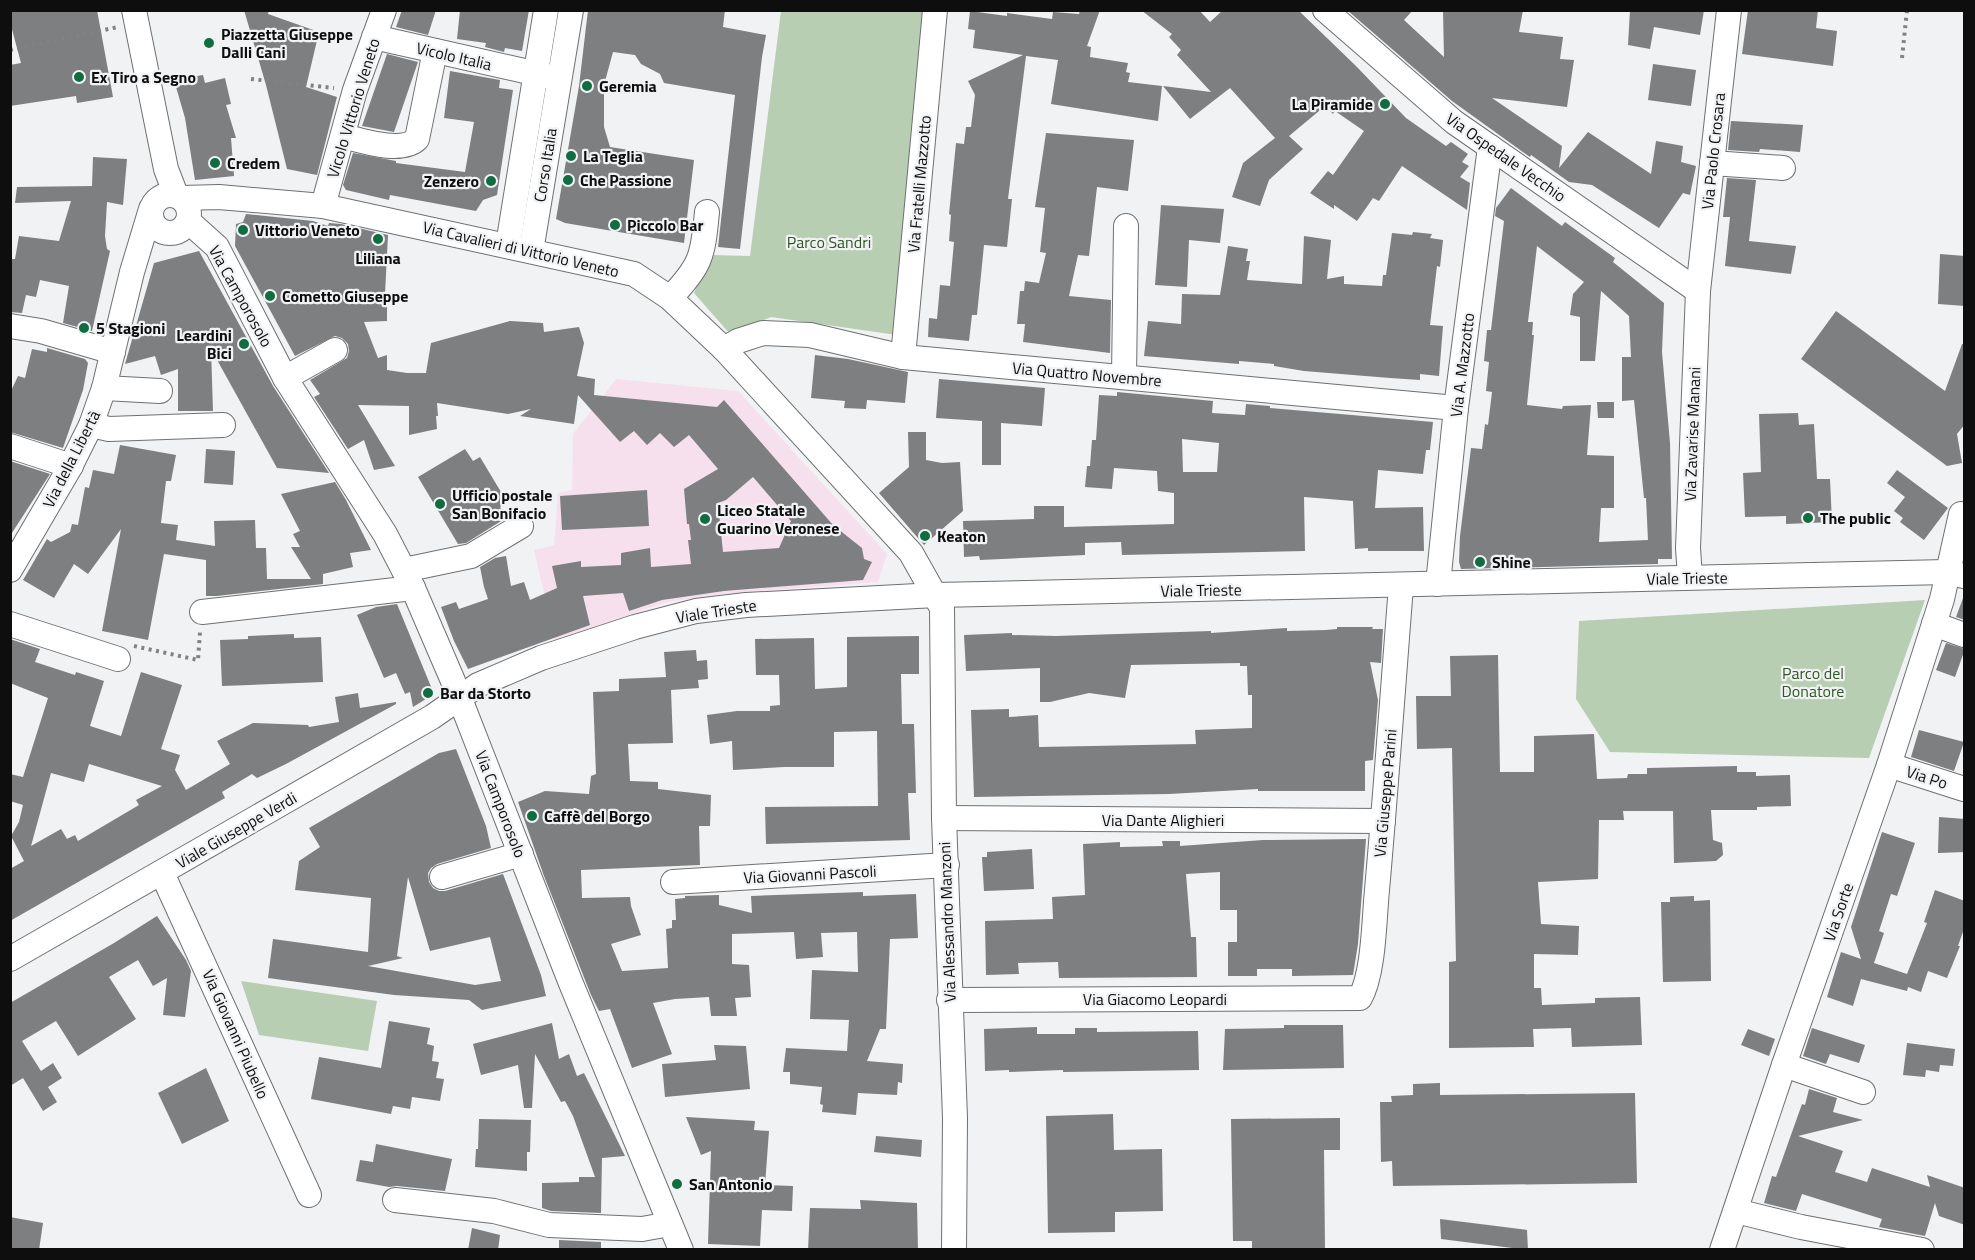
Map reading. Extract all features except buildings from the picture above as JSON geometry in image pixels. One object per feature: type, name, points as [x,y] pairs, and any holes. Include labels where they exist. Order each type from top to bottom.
[{"type":"street","name":"Vicolo Vittorio Veneto","points":[[324,206],[355,90],[384,10]]},
{"type":"street","name":"Corso Italia","points":[[508,245],[546,10]]},
{"type":"street","name":"Corso Italia","points":[[531,251],[571,10]]},
{"type":"street","name":"Via Fratelli Mazzotto","points":[[903,357],[935,10]]},
{"type":"street","name":"Via Ospedale Vecchio","points":[[1325,10],[1454,122],[1698,291]]},
{"type":"street","name":"Via Paolo Crosara","points":[[1698,291],[1729,10]]},
{"type":"street","name":"Via Camporosolo","points":[[129,18],[174,206],[217,247],[285,378],[385,534],[408,579],[460,697],[579,1003],[681,1250]]},
{"type":"street","name":"Vicolo Italia","points":[[374,37],[535,75]]},
{"type":"street","points":[[343,136],[394,146],[412,144],[417,139],[435,51]]},
{"type":"street","points":[[535,75],[559,78]]},
{"type":"street","name":"Via A. Mazzotto","points":[[1438,585],[1456,408],[1490,147]]},
{"type":"street","points":[[1712,163],[1784,168]]},
{"type":"street","name":"Via Cavalieri di Vittorio Veneto","points":[[174,206],[219,197],[324,206],[634,274],[670,298],[724,349],[911,553],[936,595]]},
{"type":"street","name":"Via della Libertà","points":[[10,570],[19,536],[71,466],[92,425],[104,388],[132,272],[145,249],[152,242],[167,233],[179,231],[174,206]]},
{"type":"street","name":"Via della Libertà","points":[[132,272],[174,206]]},
{"type":"street","points":[[670,298],[691,276],[704,248],[707,212]]},
{"type":"street","points":[[1124,377],[1126,226]]},
{"type":"street","name":"Via Zavarise Manani","points":[[1690,577],[1688,548],[1698,291]]},
{"type":"street","points":[[10,326],[41,331],[113,352]]},
{"type":"street","name":"Via Quattro Novembre","points":[[724,349],[738,341],[763,333],[810,335],[903,357],[1456,408]]},
{"type":"street","points":[[285,378],[335,350]]},
{"type":"street","points":[[104,388],[160,391]]},
{"type":"street","points":[[92,425],[110,429],[223,424]]},
{"type":"street","points":[[10,446],[71,466]]},
{"type":"street","name":"Via Sorte","points":[[1722,1250],[1889,765],[1934,624],[1959,573],[1961,514]]},
{"type":"street","points":[[202,612],[408,579],[471,556],[520,526]]},
{"type":"street","name":"Viale Trieste","points":[[460,697],[477,685],[541,658],[635,627],[696,611],[746,605],[936,595],[1959,573]]},
{"type":"street","name":"Via Giuseppe Parini","points":[[1360,998],[1365,989],[1371,957],[1401,586]]},
{"type":"street","name":"Via Alessandro Manzoni","points":[[936,595],[942,608],[944,819],[955,1118],[954,1250]]},
{"type":"street","points":[[10,624],[118,659]]},
{"type":"street","points":[[1934,624],[1965,635]]},
{"type":"street","name":"Viale Giuseppe Verdi","points":[[10,959],[432,717],[460,697]]},
{"type":"street","name":"Via Po","points":[[1889,765],[1965,789]]},
{"type":"street","name":"Via Dante Alighieri","points":[[944,819],[1383,821]]},
{"type":"street","points":[[442,877],[521,854]]},
{"type":"street","name":"Via Giovanni Pascoli","points":[[673,882],[947,866]]},
{"type":"street","name":"Via Giovanni Piubello","points":[[162,873],[309,1195]]},
{"type":"street","name":"Via Giacomo Leopardi","points":[[950,1000],[1360,998]]},
{"type":"street","points":[[1784,1065],[1863,1092]]},
{"type":"street","points":[[395,1200],[494,1211],[549,1225],[642,1229],[670,1224]]},
{"type":"street","points":[[1736,1211],[1801,1227],[1922,1250]]},
{"type":"path","points":[[1902,58],[1907,10]]},
{"type":"path","points":[[10,50],[129,18]]},
{"type":"path","points":[[251,79],[355,90]]},
{"type":"path","points":[[118,659],[123,643],[198,660],[202,612]]},
{"type":"shaded area","name":"Liceo Statale Guarino Veronese","points":[[616,379],[738,391],[887,554],[878,582],[723,594],[667,602],[555,640],[534,550],[554,545],[558,493],[572,490],[573,434]]},
{"type":"green space","name":"Parco Sandri","points":[[781,11],[931,11],[897,335],[771,317],[730,334],[694,293],[711,255],[750,256]]},
{"type":"green space","name":"Parco del Donatore","points":[[1925,600],[1869,758],[1610,752],[1576,699],[1579,621]]},
{"type":"green space","points":[[241,981],[377,1001],[368,1051],[259,1035]]},
{"type":"place","name":"Piazzetta Giuseppe Dalli Cani","points":[[209,43]]},
{"type":"place","name":"Ex Tiro a Segno","points":[[79,77]]},
{"type":"place","name":"Geremia","points":[[587,86]]},
{"type":"place","name":"La Piramide","points":[[1385,104]]},
{"type":"place","name":"La Teglia","points":[[571,156]]},
{"type":"place","name":"Credem","points":[[215,163]]},
{"type":"place","name":"Che Passione","points":[[568,180]]},
{"type":"place","name":"Zenzero","points":[[491,181]]},
{"type":"place","name":"Piccolo Bar","points":[[615,225]]},
{"type":"place","name":"Vittorio Veneto","points":[[243,230]]},
{"type":"place","name":"Liliana","points":[[378,239]]},
{"type":"place","name":"Cometto Giuseppe","points":[[270,296]]},
{"type":"place","name":"5 Stagioni","points":[[84,328]]},
{"type":"place","name":"Leardini Bici","points":[[244,344]]},
{"type":"place","name":"Ufficio postale San Bonifacio","points":[[440,504]]},
{"type":"place","name":"The public","points":[[1808,518]]},
{"type":"place","name":"Liceo Statale Guarino Veronese","points":[[705,519]]},
{"type":"place","name":"Keaton","points":[[925,536]]},
{"type":"place","name":"Shine","points":[[1480,562]]},
{"type":"place","name":"Bar da Storto","points":[[428,693]]},
{"type":"place","name":"Caffè del Borgo","points":[[532,816]]},
{"type":"place","name":"San Antonio","points":[[677,1184]]}]
